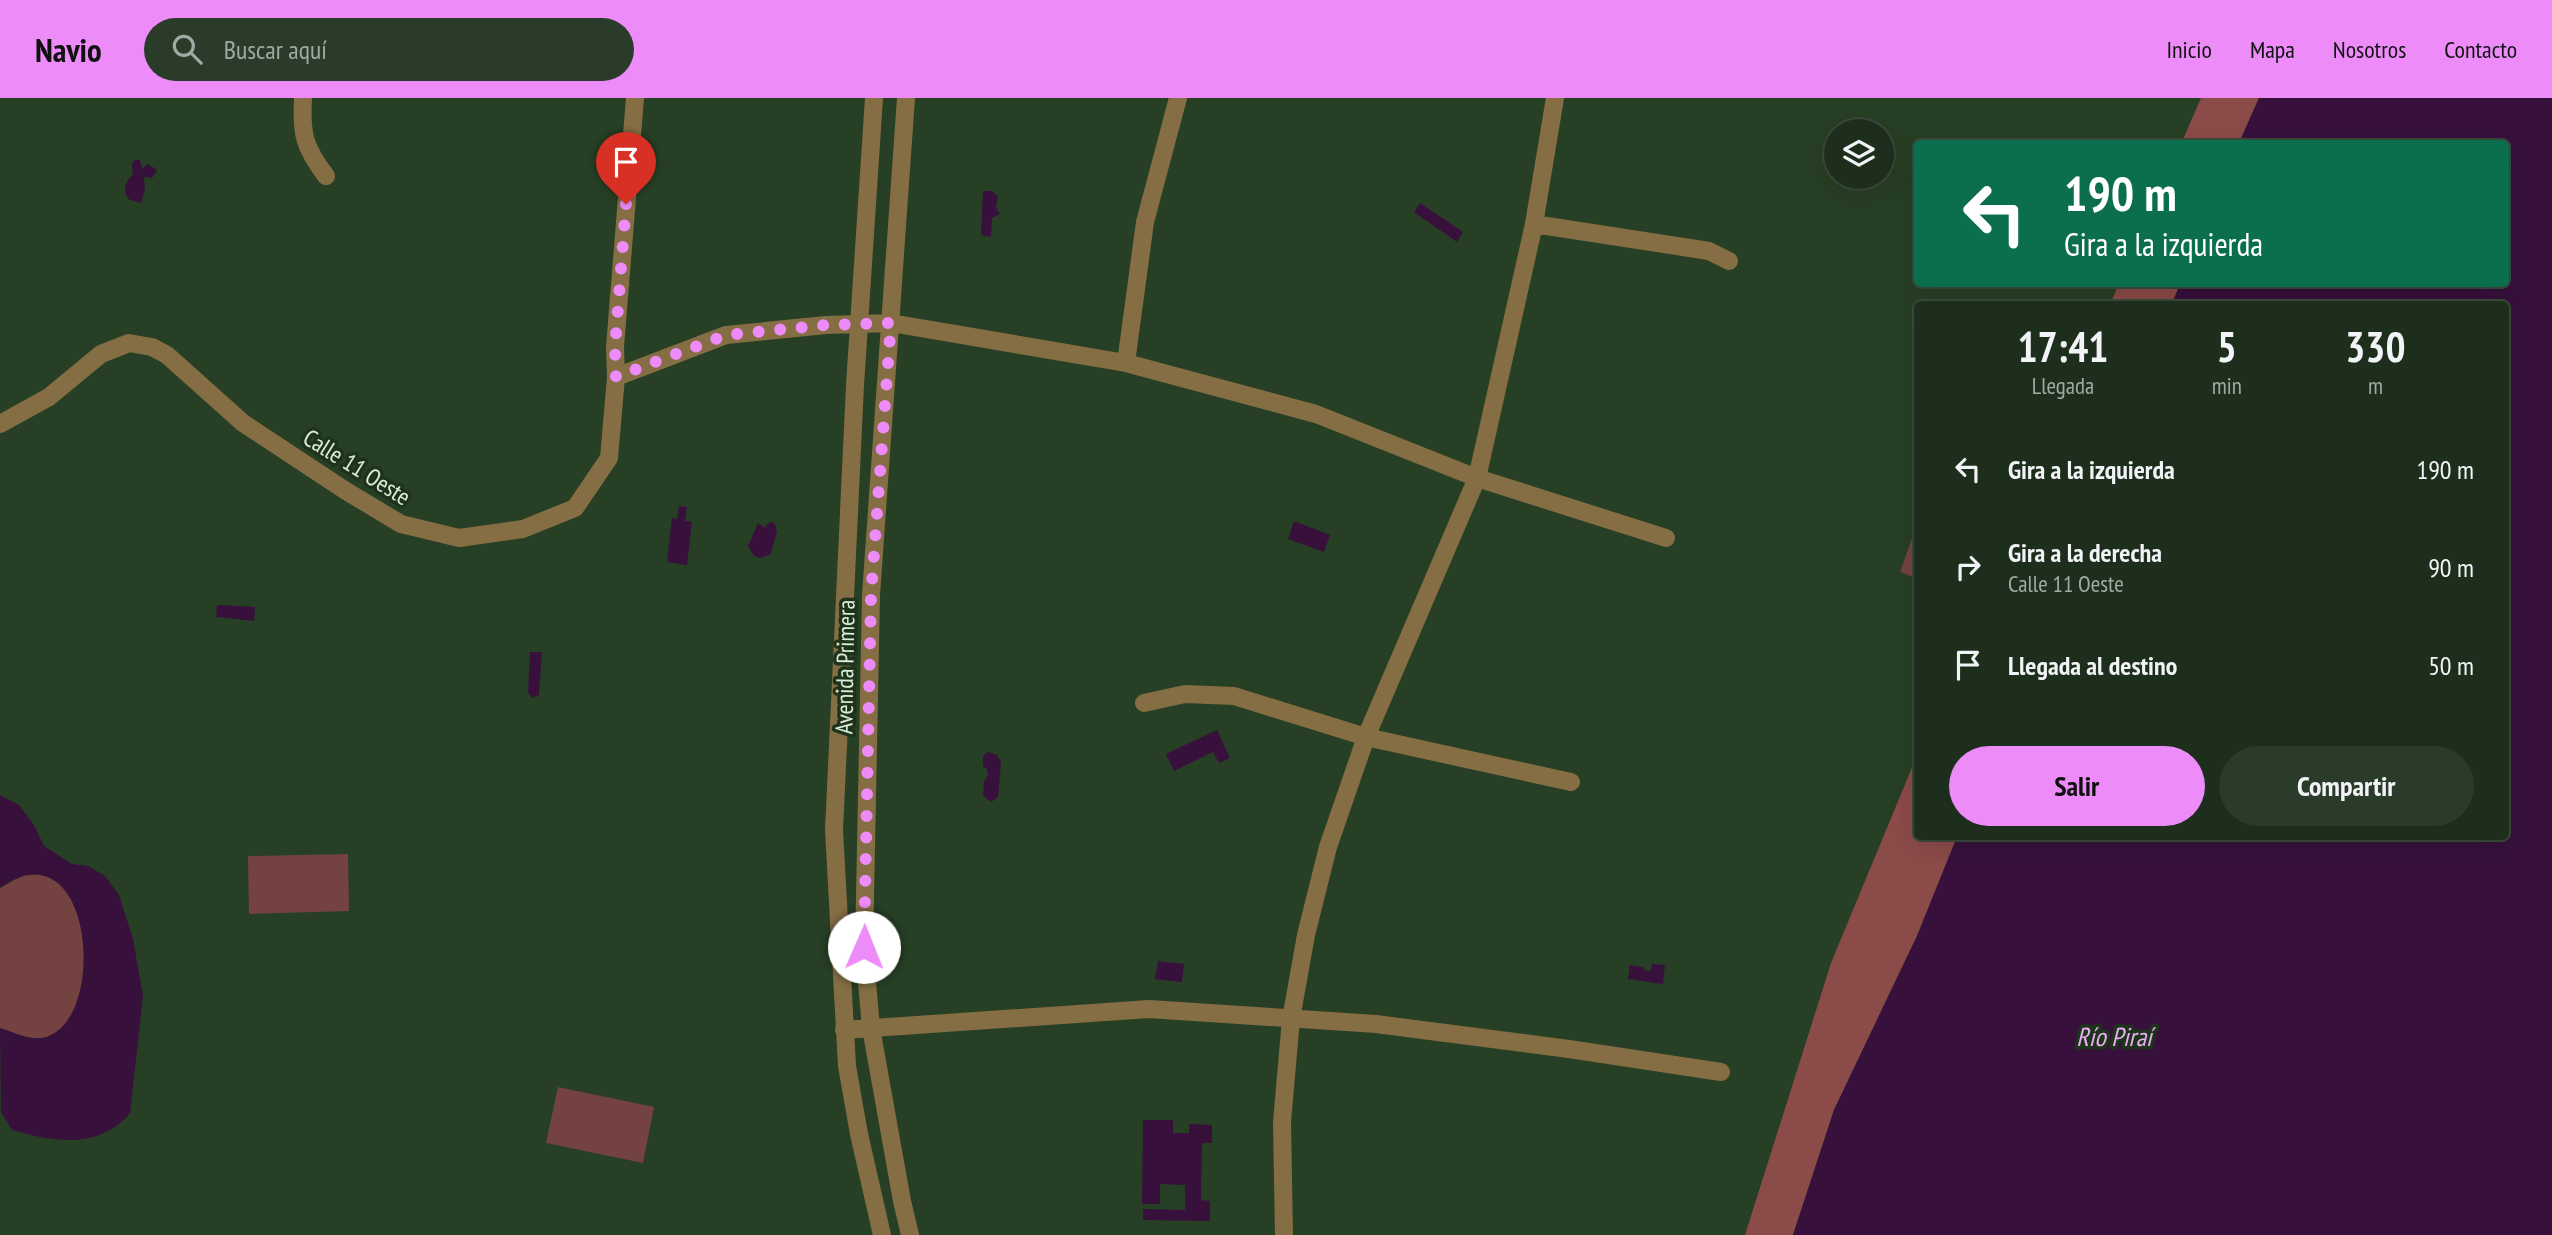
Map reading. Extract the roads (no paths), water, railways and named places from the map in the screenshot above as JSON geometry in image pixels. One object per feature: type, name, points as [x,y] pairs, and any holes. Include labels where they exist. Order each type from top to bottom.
[{"type":"street","points":[[303,98],[301,130],[313,160],[326,176]]},
{"type":"street","name":"Calle 11 Oeste","points":[[0,424],[48,397],[101,354],[128,343],[152,347],[167,355],[243,424],[401,524],[459,538],[523,529],[575,508],[609,458],[635,98]]},
{"type":"street","name":"Avenida Primera","points":[[874,98],[855,385],[834,830],[844,1030],[859,1134],[882,1235]]},
{"type":"street","name":"Avenida Primera","points":[[906,98],[871,595],[864,947],[871,1028],[902,1201],[911,1235]]},
{"type":"street","points":[[1126,363],[1144,222],[1178,98]]},
{"type":"street","points":[[1284,1235],[1282,1122],[1291,1019],[1306,935],[1328,847],[1366,737],[1477,478],[1534,224],[1555,98]]},
{"type":"street","points":[[1534,224],[1709,251],[1728,261]]},
{"type":"street","points":[[616,377],[726,335],[826,325],[891,323],[1126,363],[1317,414],[1477,478],[1666,538]]},
{"type":"street","points":[[1144,703],[1185,694],[1234,696],[1366,737],[1571,782]]},
{"type":"street","points":[[844,1030],[1149,1009],[1376,1024],[1721,1072]]},
{"type":"water","name":"Río Piraí","points":[[2259,98],[2552,98],[2552,1235],[1793,1235],[1834,1110],[1917,936],[1956,840],[2509,840],[2509,301],[2173,301],[2179,287],[2509,287],[2509,140],[2240,140]]},
{"type":"water","points":[[140,160],[142,169],[148,164],[157,170],[152,178],[144,177],[145,189],[141,203],[128,199],[125,192],[126,183],[133,174],[132,163]]},
{"type":"water","points":[[983,191],[992,191],[998,197],[996,207],[1000,214],[992,218],[991,237],[981,235]]},
{"type":"water","points":[[1420,203],[1463,232],[1457,242],[1414,212]]},
{"type":"water","points":[[679,506],[687,507],[685,521],[692,522],[687,565],[667,562],[672,518],[677,519]]},
{"type":"water","points":[[1294,521],[1330,535],[1324,552],[1288,539]]},
{"type":"water","points":[[772,522],[777,531],[771,554],[760,558],[754,556],[748,546],[758,523],[765,528]]},
{"type":"water","points":[[217,605],[255,607],[254,621],[216,617]]},
{"type":"water","points":[[530,652],[542,652],[539,695],[532,698],[528,692]]},
{"type":"water","points":[[1217,730],[1230,758],[1219,763],[1213,752],[1174,771],[1166,754]]},
{"type":"water","points":[[988,752],[997,755],[1001,762],[998,797],[991,802],[983,796],[984,781],[988,775],[983,766],[983,756]]},
{"type":"water","points":[[0,795],[19,805],[34,825],[44,846],[72,864],[88,866],[105,876],[119,895],[133,939],[143,996],[130,1113],[118,1125],[90,1138],[59,1140],[12,1130],[1,1112],[0,1028],[42,1038],[64,1025],[77,1000],[83,968],[82,933],[73,903],[56,881],[32,875],[0,888]]},
{"type":"water","points":[[1158,961],[1184,964],[1182,982],[1155,979]]},
{"type":"water","points":[[1652,964],[1665,965],[1663,984],[1628,979],[1630,965],[1651,971]]},
{"type":"water","points":[[1143,1120],[1173,1120],[1173,1133],[1189,1133],[1189,1124],[1212,1125],[1212,1143],[1202,1143],[1201,1200],[1210,1201],[1210,1221],[1143,1220],[1143,1209],[1185,1210],[1185,1185],[1160,1184],[1160,1204],[1142,1204]]}]
